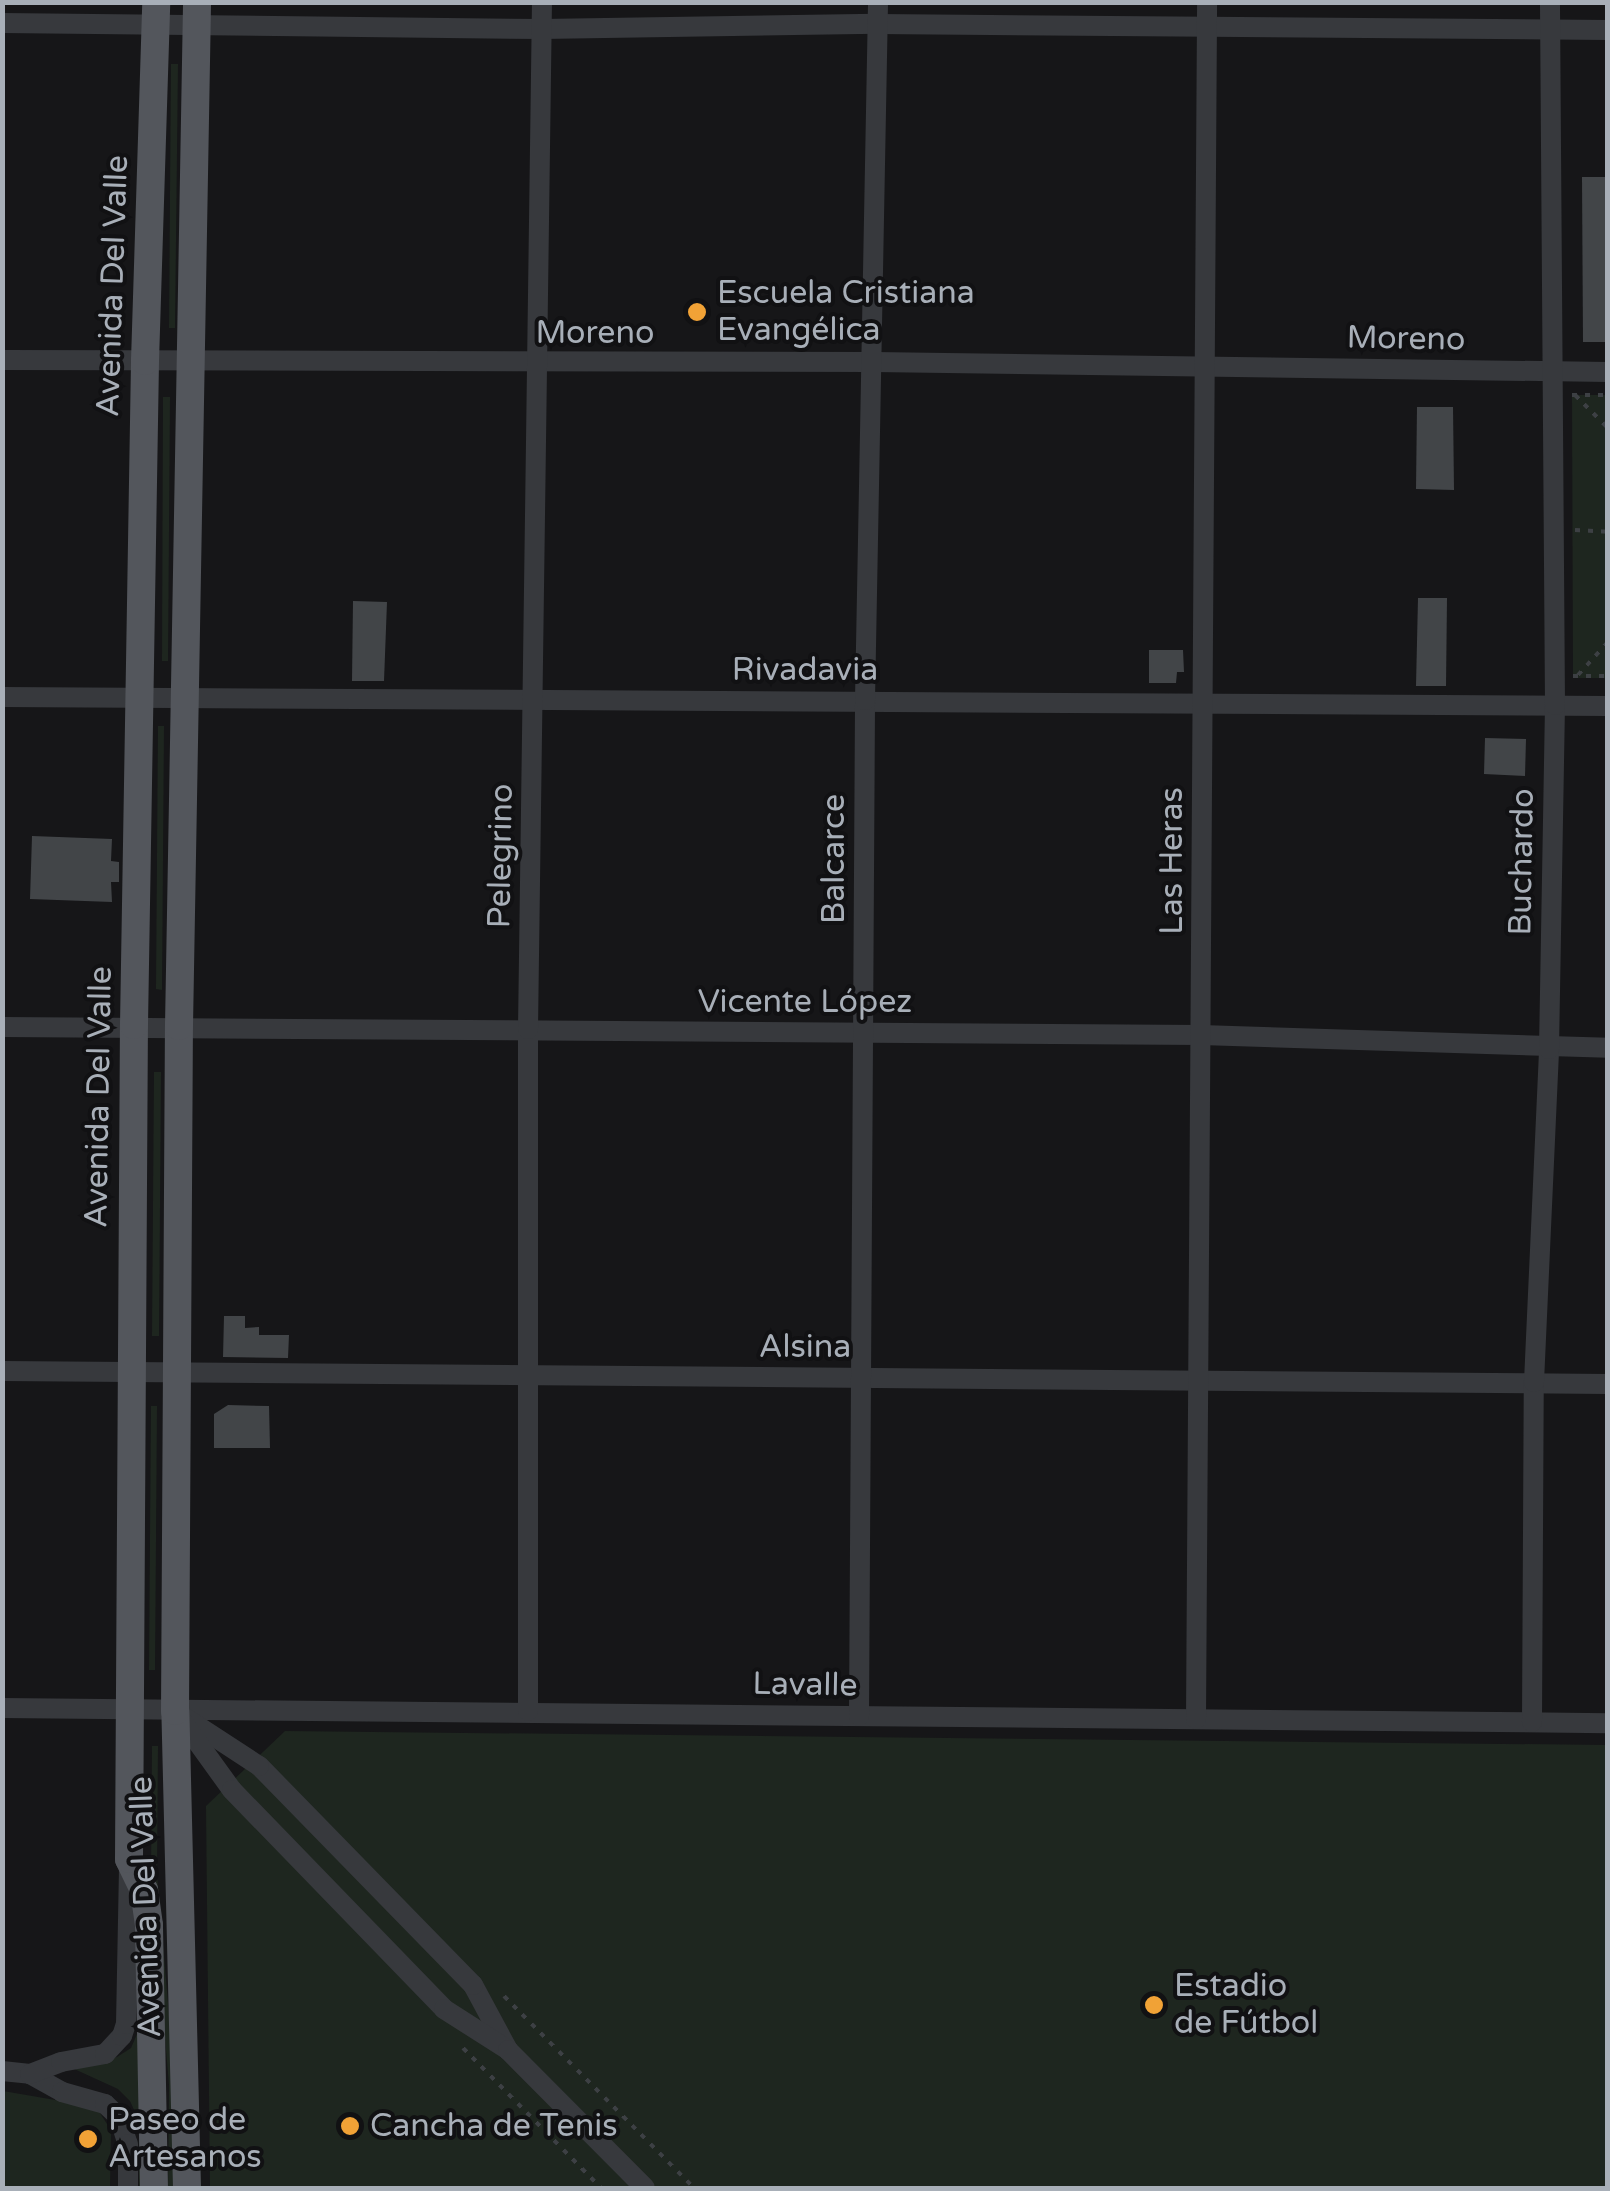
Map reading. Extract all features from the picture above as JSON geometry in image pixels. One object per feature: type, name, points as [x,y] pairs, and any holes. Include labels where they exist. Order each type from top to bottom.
[{"type":"main road","name":"Avenida Del Valle","points":[[187,2188],[174,1710],[188,360],[197,13]]},
{"type":"main road","name":"Avenida Del Valle","points":[[154,2188],[149,1925],[144,1890],[130,1859],[130,1710],[134,1026],[145,361],[156,14]]},
{"type":"street","name":"Pelegrino","points":[[528,1712],[528,1029],[542,2]]},
{"type":"street","name":"Las Heras","points":[[1196,1719],[1207,2]]},
{"type":"street","name":"Buchardo","points":[[1532,1722],[1534,1382],[1549,1049],[1555,705],[1550,2]]},
{"type":"street","points":[[2,23],[197,13],[542,29],[878,13],[1207,25],[1608,30]]},
{"type":"street","name":"Balcarce","points":[[860,1716],[864,700],[874,362],[878,13]]},
{"type":"street","name":"Moreno","points":[[2,360],[874,362],[1608,372]]},
{"type":"street","name":"Rivadavia","points":[[2,696],[1608,706]]},
{"type":"street","name":"Vicente López","points":[[2,1027],[1201,1035],[1608,1048]]},
{"type":"street","name":"Alsina","points":[[2,1371],[1608,1384]]},
{"type":"street","name":"Lavalle","points":[[2,1708],[1608,1723]]},
{"type":"street","points":[[174,1710],[259,1766],[473,1984],[508,2050]]},
{"type":"street","points":[[174,1710],[232,1790],[444,2009],[508,2050],[645,2188]]},
{"type":"street","points":[[30,2074],[62,2062],[104,2054],[122,2036],[130,1859]]},
{"type":"street","points":[[2,2071],[30,2074],[62,2092],[104,2104],[120,2117],[128,2144],[128,2188]]},
{"type":"path","points":[[1608,396],[1573,395],[1608,428]]},
{"type":"path","points":[[1571,529],[1608,532]]},
{"type":"path","points":[[1578,676],[1608,642]]},
{"type":"shaded area","points":[[171,64],[178,64],[175,328],[169,328]]},
{"type":"shaded area","points":[[1572,395],[1607,395],[1607,678],[1573,678]]},
{"type":"shaded area","points":[[163,397],[170,397],[168,661],[162,661]]},
{"type":"shaded area","points":[[158,726],[164,726],[162,990],[156,989]]},
{"type":"shaded area","points":[[154,1072],[161,1072],[159,1336],[152,1336]]},
{"type":"shaded area","points":[[151,1406],[157,1406],[155,1670],[149,1670]]},
{"type":"shaded area","points":[[285,1731],[1607,1745],[1607,2188],[210,2188],[206,1806]]},
{"type":"shaded area","points":[[152,1746],[158,1746],[157,1874],[175,2085],[174,2188],[168,2188],[169,2085],[151,1874]]},
{"type":"shaded area","points":[[138,1976],[146,2188],[139,2188],[139,2121],[130,2101],[118,2089],[72,2068],[117,2057],[131,2048],[137,2034]]},
{"type":"shaded area","points":[[3,2091],[96,2107],[111,2130],[110,2188],[3,2188]]},
{"type":"building","points":[[1582,177],[1606,177],[1608,342],[1583,342]]},
{"type":"building","points":[[1417,407],[1453,407],[1454,490],[1416,489]]},
{"type":"building","points":[[1418,598],[1447,598],[1446,686],[1416,686]]},
{"type":"building","points":[[353,601],[387,602],[384,681],[352,681]]},
{"type":"building","points":[[1149,650],[1183,650],[1184,672],[1177,672],[1176,683],[1149,683]]},
{"type":"building","points":[[1485,738],[1526,739],[1525,776],[1484,774]]},
{"type":"building","points":[[32,836],[112,839],[111,861],[119,862],[119,882],[111,882],[112,902],[30,899]]},
{"type":"building","points":[[224,1316],[245,1316],[245,1328],[259,1327],[259,1335],[289,1335],[288,1358],[223,1357]]},
{"type":"building","points":[[228,1405],[269,1406],[270,1448],[214,1448],[214,1414]]},
{"type":"place","name":"Escuela Cristiana Evangélica","points":[[697,312]]},
{"type":"place","name":"Estadio de Fútbol","points":[[1154,2005]]},
{"type":"place","name":"Cancha de Tenis","points":[[350,2126]]},
{"type":"place","name":"Paseo de Artesanos","points":[[88,2139]]}]
